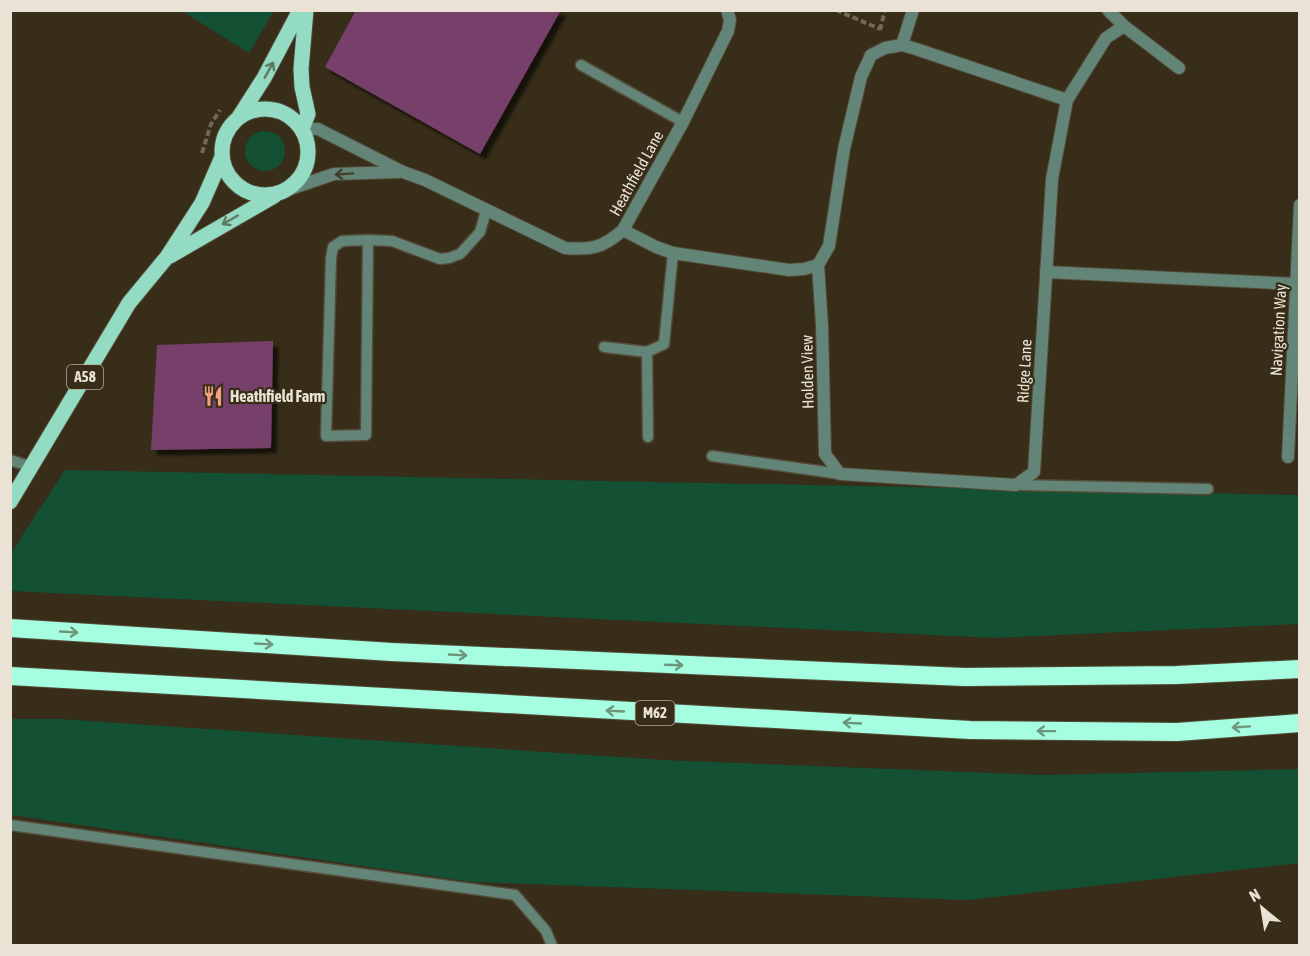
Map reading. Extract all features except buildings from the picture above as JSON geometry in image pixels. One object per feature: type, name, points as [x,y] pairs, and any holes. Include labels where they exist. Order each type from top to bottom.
[{"type":"highway","points":[[10,628],[415,653],[964,677],[1177,675],[1299,669]]},
{"type":"highway","name":"M62","points":[[10,676],[970,730],[1177,732],[1299,723]]},
{"type":"main road","name":"A58","points":[[10,502],[129,303],[167,257],[202,203],[222,158],[223,143],[228,130],[264,78],[300,10]]},
{"type":"main road","name":"A58","points":[[167,257],[283,191],[300,177],[308,157],[307,142],[302,129],[309,114],[302,87],[301,69],[306,10]]},
{"type":"main road","points":[[237,119],[250,111],[264,109],[279,111],[292,118],[302,129]]},
{"type":"main road","points":[[222,158],[233,181],[243,189],[255,194],[269,195],[283,191]]},
{"type":"street","name":"Heathfield Lane","points":[[302,129],[318,129],[403,172],[425,180],[565,248],[598,247],[612,240],[623,230],[683,122],[728,31],[730,20],[727,10]]},
{"type":"street","points":[[902,45],[913,10]]},
{"type":"street","points":[[1108,10],[1124,26],[1179,68]]},
{"type":"street","points":[[623,230],[656,248],[673,253],[789,270],[818,265],[828,246],[844,149],[861,77],[871,55],[885,48],[902,45],[968,65],[1067,100],[1106,38],[1124,26]]},
{"type":"street","name":"Ridge Lane","points":[[1016,485],[1034,472],[1052,179],[1067,100]]},
{"type":"street","name":"Heathfield Lane","points":[[283,191],[334,174],[403,172]]},
{"type":"street","name":"Navigation Way","points":[[1288,457],[1299,205]]},
{"type":"street","name":"Holden View","points":[[818,265],[825,454],[840,474]]},
{"type":"street","points":[[1046,272],[1297,284]]},
{"type":"street","points":[[840,474],[1016,485]]},
{"type":"lane","points":[[581,65],[683,122]]},
{"type":"lane","points":[[368,240],[366,435],[326,436],[333,247],[342,241],[368,240],[392,241],[440,259],[449,258],[460,254],[480,232],[486,211]]},
{"type":"lane","points":[[604,347],[647,352],[664,344],[673,253]]},
{"type":"lane","points":[[647,352],[648,437]]},
{"type":"lane","points":[[712,456],[840,474]]},
{"type":"lane","points":[[10,460],[32,467]]},
{"type":"lane","points":[[1016,485],[1208,489]]},
{"type":"lane","points":[[10,825],[515,894],[546,931],[552,945]]},
{"type":"path","points":[[836,10],[880,29]]},
{"type":"green space","points":[[182,11],[274,11],[249,53]]},
{"type":"green space","points":[[265,131],[279,137],[285,151],[279,165],[265,171],[251,165],[245,151],[251,137]]},
{"type":"green space","points":[[65,470],[1299,495],[1299,624],[995,638],[11,591],[11,553]]},
{"type":"green space","points":[[11,719],[60,719],[663,760],[1041,775],[1299,769],[1299,863],[966,900],[473,882],[11,815]]},
{"type":"place","name":"Heathfield Farm","points":[[213,396]]}]
